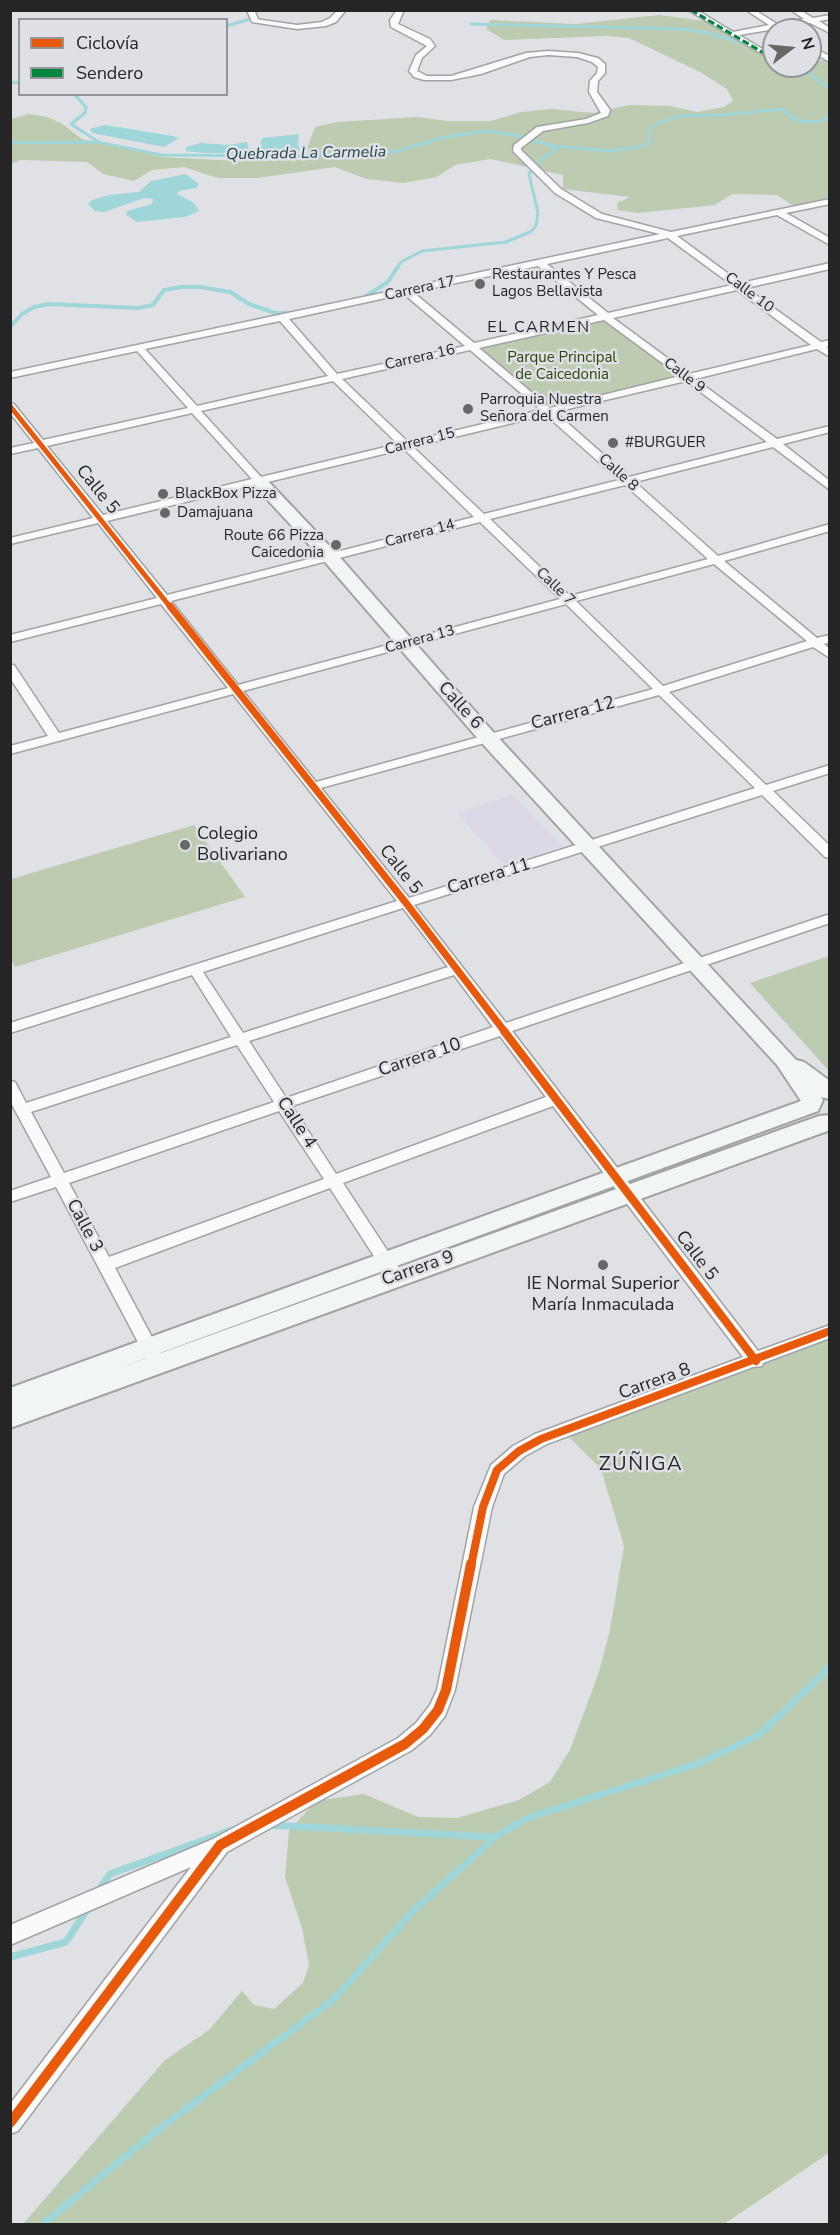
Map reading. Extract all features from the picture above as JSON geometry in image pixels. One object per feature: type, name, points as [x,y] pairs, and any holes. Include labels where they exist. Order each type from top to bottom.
[{"type":"street","points":[[250,10],[255,20],[297,27],[323,24],[333,20],[343,10]]},
{"type":"street","points":[[401,10],[394,20],[394,25],[427,41],[430,46],[419,57],[413,70],[417,75],[427,78],[460,76],[529,55],[548,53],[578,55],[596,60],[602,66],[601,73],[594,81],[593,92],[606,110],[605,114],[588,120],[540,129],[517,147],[517,151],[558,192],[599,216],[668,234]]},
{"type":"street","points":[[692,11],[697,10]]},
{"type":"street","points":[[748,10],[762,18]]},
{"type":"street","points":[[794,10],[807,18]]},
{"type":"street","points":[[692,11],[762,52]]},
{"type":"street","points":[[732,34],[762,30]]},
{"type":"street","name":"Carrera 17","points":[[10,375],[830,201]]},
{"type":"street","points":[[777,212],[830,242]]},
{"type":"street","name":"Calle 10","points":[[668,234],[830,354]]},
{"type":"street","name":"Calle 9","points":[[540,263],[605,316],[774,442],[830,487]]},
{"type":"street","name":"Carrera 16","points":[[10,451],[830,266]]},
{"type":"street","name":"Calle 8","points":[[406,291],[548,411],[716,560],[830,655]]},
{"type":"street","name":"Calle 7","points":[[283,318],[334,377],[404,446],[662,690],[830,854]]},
{"type":"street","name":"Carrera 15","points":[[10,541],[830,343]]},
{"type":"street","name":"Calle 6","points":[[140,349],[331,558],[487,736],[785,1060],[823,1106]]},
{"type":"street","name":"Calle 5","points":[[10,406],[102,519],[164,601],[315,786],[756,1361]]},
{"type":"street","name":"Carrera 14","points":[[10,639],[830,429]]},
{"type":"street","name":"Carrera 13","points":[[10,750],[716,560],[830,527]]},
{"type":"street","name":"Carrera 12","points":[[315,786],[487,736],[662,690],[830,638]]},
{"type":"street","points":[[10,668],[56,738]]},
{"type":"street","name":"Carrera 11","points":[[10,1028],[830,769]]},
{"type":"street","name":"Carrera 10","points":[[10,1197],[830,918]]},
{"type":"street","points":[[23,1109],[457,969]]},
{"type":"street","name":"Calle 4","points":[[195,970],[391,1268]]},
{"type":"street","name":"Calle 3","points":[[10,1086],[153,1356]]},
{"type":"street","points":[[105,1264],[556,1099]]},
{"type":"street","name":"Carrera 9","points":[[10,1418],[153,1356],[391,1268],[623,1186],[823,1106]]},
{"type":"street","name":"Carrera 8","points":[[220,1845],[405,1744],[423,1729],[438,1710],[446,1690],[483,1508],[497,1470],[519,1451],[541,1439],[756,1361],[830,1331]]},
{"type":"street","name":"Carrera 9","points":[[10,1398],[153,1356]]},
{"type":"street","points":[[10,1935],[220,1845]]},
{"type":"street","points":[[10,2123],[220,1845]]},
{"type":"shaded area","points":[[513,795],[563,846],[504,865],[457,813]]},
{"type":"green space","points":[[659,15],[719,23],[740,33],[762,54],[762,78],[822,78],[822,60],[829,59],[829,200],[795,207],[777,195],[732,194],[715,205],[637,213],[618,210],[617,203],[630,197],[563,189],[563,175],[491,159],[455,165],[437,177],[403,183],[367,179],[335,167],[257,178],[218,178],[184,167],[152,170],[134,181],[103,174],[87,162],[21,160],[11,164],[11,119],[29,114],[47,117],[61,123],[82,139],[162,157],[237,161],[308,160],[308,146],[315,127],[338,122],[417,117],[447,121],[491,121],[521,112],[552,109],[593,113],[629,105],[670,106],[697,112],[724,107],[733,101],[727,89],[702,73],[629,38],[607,36],[504,40],[486,29],[490,20],[576,24]]},
{"type":"green space","name":"Parque Principal de Caicedonia","points":[[605,316],[686,378],[548,411],[472,346]]},
{"type":"green space","points":[[194,825],[245,897],[15,967],[10,959],[11,879]]},
{"type":"green space","points":[[829,956],[830,1069],[828,1070],[750,983]]},
{"type":"green space","points":[[829,1337],[829,2153],[724,2224],[23,2224],[165,2060],[209,2030],[242,1991],[254,2005],[274,2009],[303,1983],[309,1965],[302,1928],[285,1877],[289,1831],[316,1801],[364,1794],[418,1817],[457,1818],[519,1800],[550,1782],[570,1750],[599,1672],[610,1630],[624,1546],[601,1469],[565,1433]]},
{"type":"water","points":[[105,125],[179,138],[164,147],[92,133],[90,129]]},
{"type":"water","points":[[299,134],[300,150],[276,155],[259,152],[262,138]]},
{"type":"water","points":[[247,142],[249,151],[240,153],[186,151],[186,147],[201,143],[228,145]]},
{"type":"water","points":[[186,174],[199,184],[196,188],[179,191],[177,194],[194,203],[199,211],[185,217],[137,222],[126,215],[127,211],[152,204],[153,199],[144,198],[104,212],[95,211],[88,204],[92,200],[109,195],[139,192],[151,181]]},
{"type":"waterway","points":[[228,25],[254,18]]},
{"type":"waterway","points":[[471,24],[682,29],[708,33],[746,44]]},
{"type":"waterway","points":[[815,78],[830,89]]},
{"type":"waterway","points":[[10,82],[18,83]]},
{"type":"waterway","points":[[76,96],[86,107],[85,113],[71,124],[97,141]]},
{"type":"waterway","name":"Quebrada La Carmelia","points":[[10,143],[98,142],[161,155],[291,156],[394,152],[444,137],[487,131],[514,135],[551,146],[610,151],[640,147],[649,143],[650,130],[656,124],[678,116],[723,115],[781,109],[794,119],[806,122],[820,121],[830,116]]},
{"type":"waterway","points":[[396,270],[401,262],[422,251],[506,242],[530,232],[536,226],[538,213],[529,174],[536,163],[556,150],[553,148]]},
{"type":"waterway","points":[[363,298],[388,282],[397,268]]},
{"type":"waterway","points":[[10,327],[22,314],[34,307],[49,304],[137,308],[153,305],[164,290],[181,287],[200,287],[230,292],[249,304],[275,313],[293,313]]},
{"type":"waterway","points":[[495,1837],[527,1818],[697,1764],[760,1734],[830,1667]]},
{"type":"waterway","points":[[268,1825],[495,1837]]},
{"type":"waterway","points":[[99,1890],[110,1874],[232,1830]]},
{"type":"waterway","points":[[43,2224],[159,2129],[334,1999],[413,1911],[495,1837]]},
{"type":"waterway","points":[[10,1957],[66,1942],[88,1908]]},
{"type":"marked path","points":[[691,10],[762,52]]},
{"type":"cycle path","points":[[10,406],[406,903],[756,1361]]},
{"type":"cycle path","points":[[10,2123],[220,1845],[405,1744],[423,1729],[438,1710],[446,1690],[483,1507],[497,1470],[519,1451],[541,1439],[830,1331]]},
{"type":"place","name":"Restaurantes Y Pesca Lagos Bellavista","points":[[480,284]]},
{"type":"place","name":"Parroquia Nuestra Señora del Carmen","points":[[468,409]]},
{"type":"place","name":"#BURGUER","points":[[613,443]]},
{"type":"place","name":"BlackBox Pizza","points":[[163,494]]},
{"type":"place","name":"Damajuana","points":[[165,513]]},
{"type":"place","name":"Route 66 Pizza Caicedonia","points":[[336,545]]},
{"type":"place","name":"Colegio Bolivariano","points":[[185,845]]},
{"type":"place","name":"IE Normal Superior María Inmaculada","points":[[603,1265]]},
{"type":"district","name":"EL CARMEN","points":[[539,328]]},
{"type":"district","name":"ZÚÑIGA","points":[[641,1465]]}]
